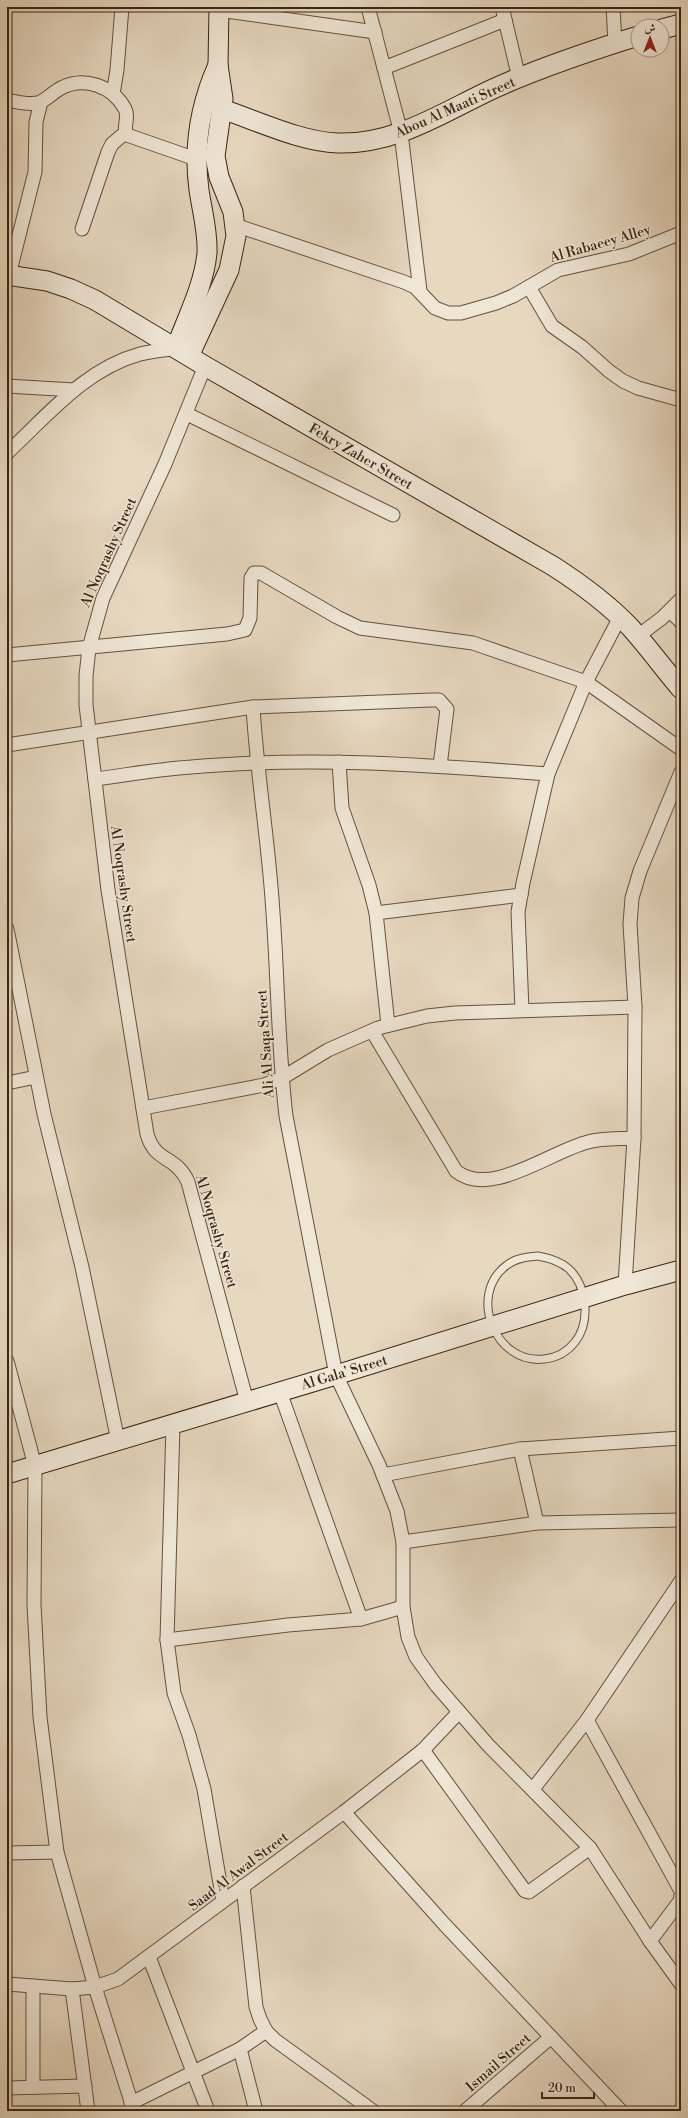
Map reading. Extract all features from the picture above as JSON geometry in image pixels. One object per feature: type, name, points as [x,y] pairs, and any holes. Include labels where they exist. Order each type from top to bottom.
[{"type":"street","points":[[113,94],[117,70],[122,7]]},
{"type":"street","points":[[368,7],[400,133],[420,291]]},
{"type":"street","points":[[502,7],[519,78]]},
{"type":"street","points":[[613,7],[615,43]]},
{"type":"street","points":[[183,352],[229,270],[234,248],[235,225],[229,198],[219,177],[215,156],[216,136],[222,110],[222,87],[218,65],[219,8],[375,32]]},
{"type":"street","points":[[384,68],[505,20]]},
{"type":"street","points":[[670,27],[681,24]]},
{"type":"street","name":"Abou Al Maati Street","points":[[222,110],[312,140],[325,142],[363,142],[400,133],[519,78],[630,38]]},
{"type":"street","points":[[183,352],[207,254],[207,230],[199,191],[196,159],[202,111],[218,65]]},
{"type":"street","points":[[7,100],[31,104],[41,102],[62,87],[75,83],[95,84],[113,94],[122,104],[127,113],[126,133],[131,138],[196,159]]},
{"type":"street","points":[[8,275],[35,172],[36,122],[41,102]]},
{"type":"street","points":[[82,229],[110,148],[118,138],[126,133]]},
{"type":"street","points":[[235,225],[410,284],[420,291]]},
{"type":"street","name":"Al Rabaeey Alley","points":[[420,291],[435,308],[455,314],[496,303],[529,287],[558,270],[629,254],[681,233]]},
{"type":"street","name":"Fekry Zaher Street","points":[[8,275],[47,281],[77,291],[553,566],[594,595],[620,617],[638,636],[681,689]]},
{"type":"street","points":[[529,287],[552,326],[582,347],[609,372],[638,388],[681,400]]},
{"type":"street","points":[[7,453],[74,390],[107,368],[140,354],[183,352]]},
{"type":"street","name":"Al Noqrashy Street","points":[[205,366],[186,414],[103,598],[89,648],[86,676],[86,705],[108,890],[142,1108],[150,1145],[156,1153],[178,1165],[188,1182],[247,1402]]},
{"type":"street","points":[[7,386],[74,390]]},
{"type":"street","points":[[186,414],[393,515]]},
{"type":"street","points":[[7,655],[227,634],[245,630],[250,618],[250,578],[254,573],[261,573],[336,617],[360,628],[473,643],[586,682],[681,749]]},
{"type":"street","points":[[638,636],[674,610],[681,598]]},
{"type":"street","points":[[674,610],[681,622]]},
{"type":"street","points":[[522,1010],[518,912],[548,774],[586,682],[620,617]]},
{"type":"street","points":[[7,745],[254,708],[439,700],[447,709],[440,766]]},
{"type":"street","name":"Ali Al Saqa Street","points":[[254,708],[257,763],[266,834],[273,913],[282,1078],[286,1116],[336,1375],[384,1475],[397,1511],[403,1542],[403,1607],[408,1637],[416,1657],[459,1712],[488,1745],[590,1848],[650,1941],[681,1984]]},
{"type":"street","points":[[95,779],[191,767],[257,763],[339,762],[440,766],[548,774]]},
{"type":"street","points":[[339,762],[342,808],[369,885],[376,913],[388,1025]]},
{"type":"street","points":[[625,1285],[634,1138],[635,1007],[630,924],[632,898],[640,871],[681,772]]},
{"type":"street","points":[[376,913],[521,895]]},
{"type":"street","points":[[7,929],[36,1077],[82,1267],[118,1441]]},
{"type":"street","points":[[142,1108],[255,1087],[282,1078],[316,1056],[372,1031],[388,1025],[427,1016],[522,1010],[635,1007]]},
{"type":"street","points":[[372,1031],[456,1171],[463,1177],[473,1180],[494,1179],[589,1142],[634,1138]]},
{"type":"street","points":[[7,1084],[36,1077]]},
{"type":"street","name":"Al Gala' Street","points":[[7,1474],[336,1375],[584,1297],[681,1270]]},
{"type":"street","points":[[7,1361],[35,1466],[34,1605],[39,1702],[57,1852],[95,1987],[133,2107],[240,2049],[266,2031]]},
{"type":"street","points":[[280,1392],[361,1619]]},
{"type":"street","points":[[173,1424],[167,1640],[174,1693],[204,1789],[223,1901]]},
{"type":"street","points":[[384,1475],[520,1449],[681,1438]]},
{"type":"street","points":[[520,1449],[537,1523]]},
{"type":"street","points":[[403,1542],[537,1523],[681,1520]]},
{"type":"street","points":[[533,1789],[587,1720],[681,1580]]},
{"type":"street","points":[[167,1640],[273,1627],[361,1619],[403,1607]]},
{"type":"street","name":"Saad Al Awal Street","points":[[7,1984],[72,1989],[95,1987],[118,1979],[344,1812],[423,1750],[459,1712]]},
{"type":"street","points":[[587,1720],[681,1891]]},
{"type":"street","points":[[423,1750],[525,1891],[529,1892],[590,1848]]},
{"type":"street","points":[[344,1812],[445,1925],[621,2111]]},
{"type":"street","points":[[7,1854],[57,1852]]},
{"type":"street","points":[[243,1886],[256,2007],[266,2031],[286,2049],[373,2111]]},
{"type":"street","points":[[650,1941],[680,1901],[681,1895]]},
{"type":"street","points":[[149,1957],[208,2111]]},
{"type":"street","points":[[32,1986],[33,2087]]},
{"type":"street","points":[[72,1989],[88,2111]]},
{"type":"street","name":"Ismail Street","points":[[465,2111],[551,2038]]},
{"type":"street","points":[[240,2049],[256,2111]]},
{"type":"street","points":[[7,2088],[85,2086]]},
{"type":"lane","points":[[538,1256],[555,1259],[569,1269],[578,1282],[584,1297],[582,1328],[575,1342],[564,1352],[551,1358],[536,1360],[522,1358],[508,1350],[498,1340],[492,1326],[488,1310],[489,1293],[495,1278],[507,1265],[522,1258],[538,1256]]}]
